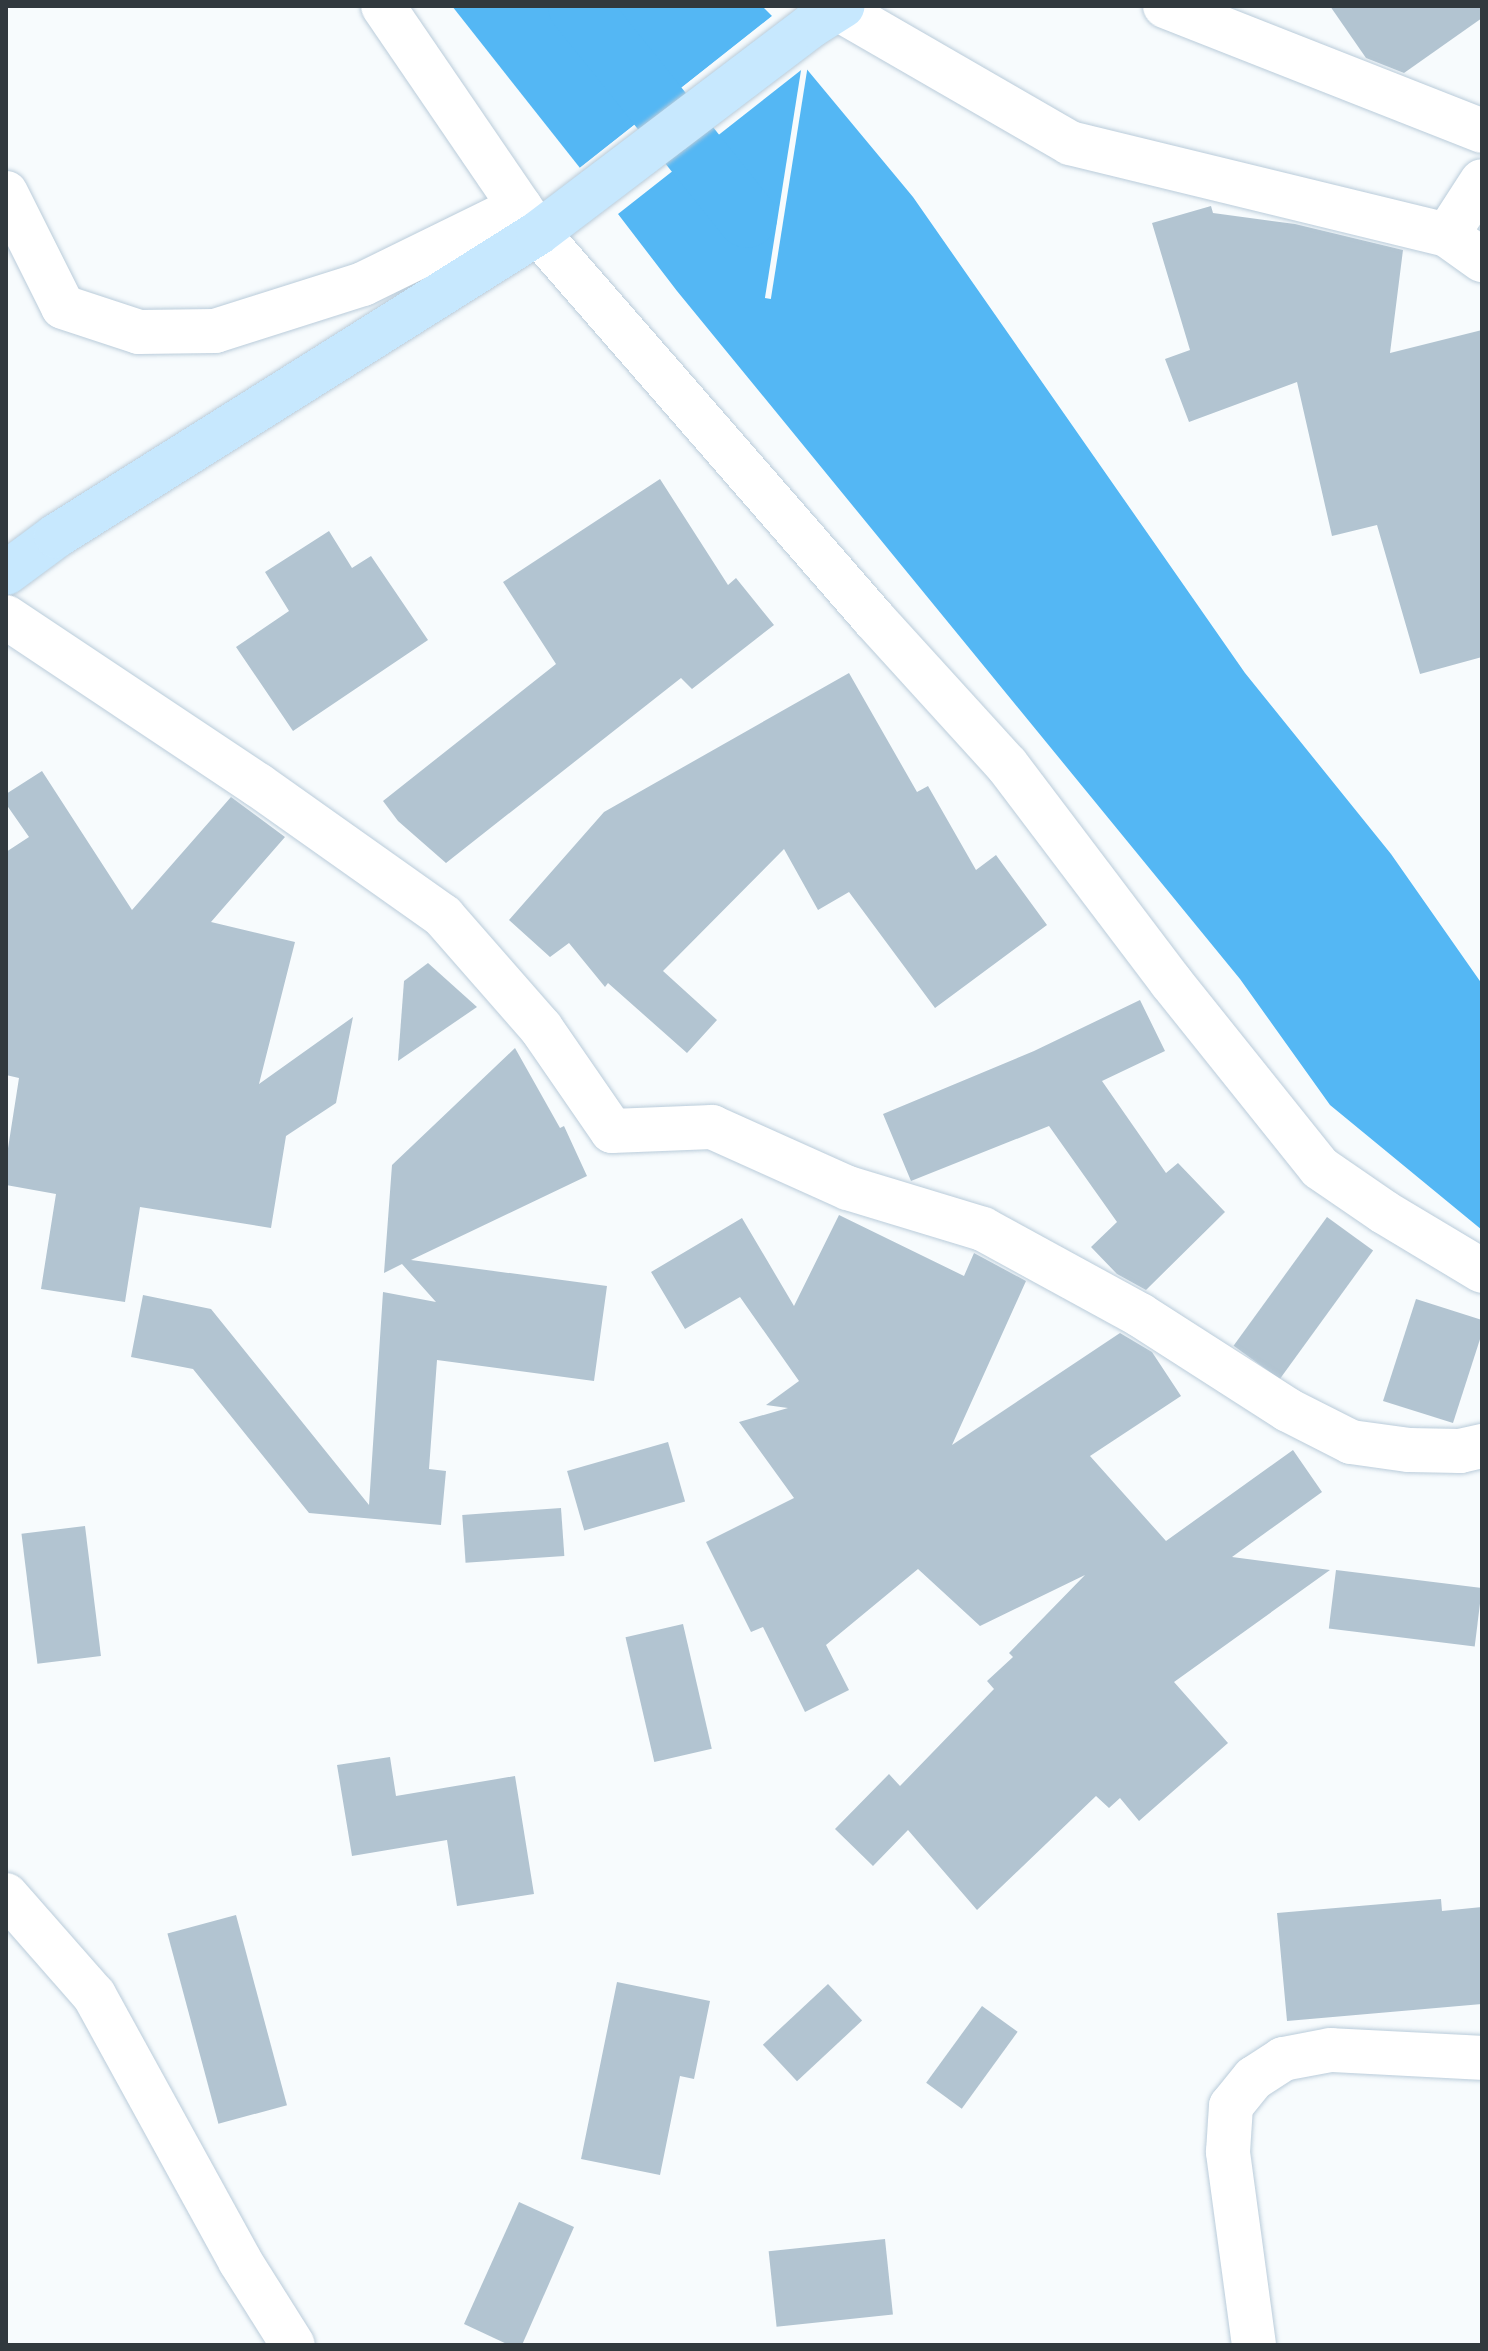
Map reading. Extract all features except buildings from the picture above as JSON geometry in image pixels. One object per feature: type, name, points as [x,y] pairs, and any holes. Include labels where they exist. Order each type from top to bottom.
[{"type":"main road","points":[[6,573],[56,536],[541,218],[831,13]]},
{"type":"street","points":[[383,6],[541,218],[874,619],[1007,765],[1171,982],[1320,1168],[1384,1212],[1482,1271]]},
{"type":"street","points":[[1165,6],[1482,131]]},
{"type":"street","points":[[831,13],[1070,143],[1447,235],[1482,260]]},
{"type":"street","points":[[1447,235],[1482,181]]},
{"type":"street","points":[[6,193],[63,307],[139,332],[215,331],[363,284],[541,218]]},
{"type":"street","points":[[6,617],[258,785],[443,916],[541,1028],[612,1131],[712,1127],[848,1188],[983,1229],[1127,1307],[1288,1410],[1351,1442],[1409,1450],[1460,1451],[1482,1446]]},
{"type":"street","points":[[6,1895],[94,1995],[210,2209],[293,2345]]},
{"type":"street","points":[[1254,2345],[1228,2152],[1231,2106],[1254,2078],[1283,2059],[1331,2050],[1482,2058]]},
{"type":"water","points":[[452,6],[762,6],[772,16],[580,168]]},
{"type":"water","points":[[805,67],[913,197],[1245,673],[1391,854],[1482,984],[1482,1230],[1330,1105],[1240,979],[677,291],[618,214]]},
{"type":"pier","points":[[775,14],[774,19],[582,171],[577,170]]},
{"type":"pier","points":[[802,64],[808,65],[771,299],[765,298]]},
{"type":"waterway","points":[[578,6],[747,218]]}]
